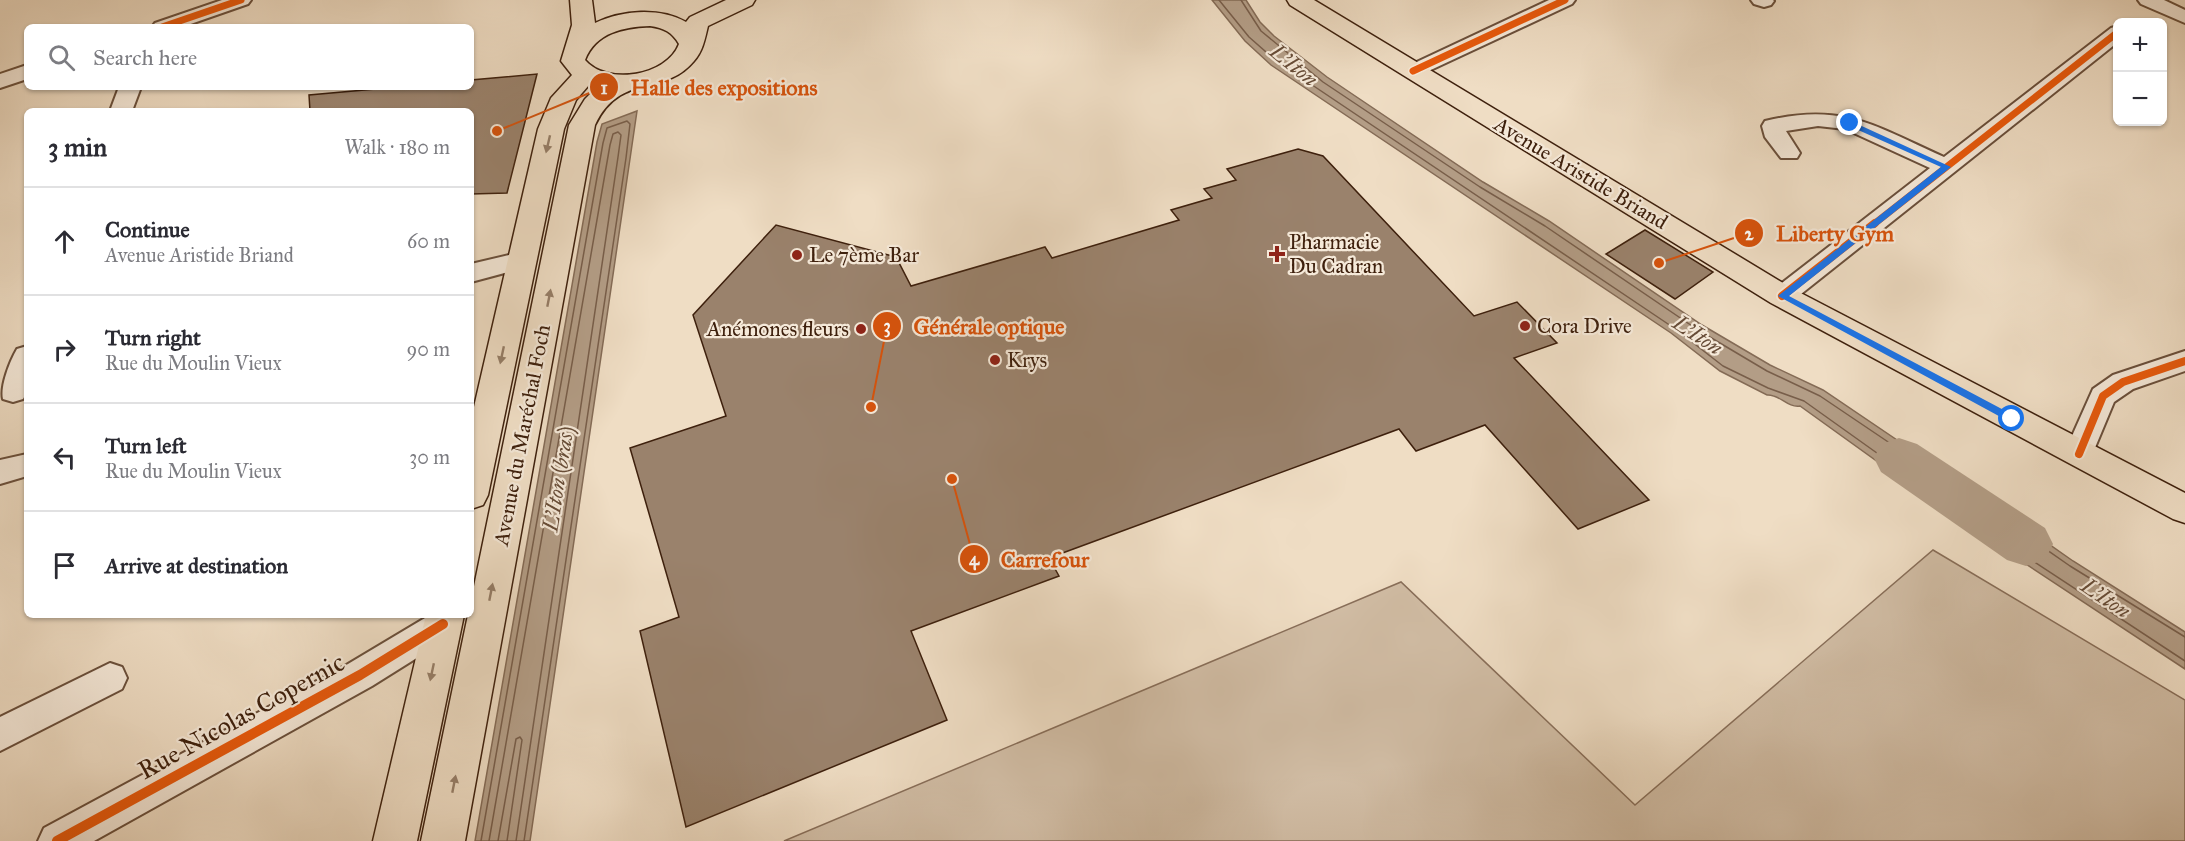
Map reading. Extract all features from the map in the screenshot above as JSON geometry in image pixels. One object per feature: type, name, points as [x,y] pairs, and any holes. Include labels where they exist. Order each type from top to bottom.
[{"type":"main road","points":[[581,0],[584,25],[573,61],[585,75],[602,81],[623,82],[642,79],[673,67],[684,58],[698,22],[744,0]]},
{"type":"main road","points":[[602,0],[608,10],[633,20]]},
{"type":"main road","points":[[662,20],[703,0]]},
{"type":"main road","name":"Avenue Aristide Briand","points":[[1298,0],[1782,296],[2185,509]]},
{"type":"main road","points":[[579,44],[601,28],[633,20],[662,20],[684,29],[690,36],[691,44]]},
{"type":"main road","name":"Avenue du Maréchal Foch","points":[[474,481],[551,129],[564,98],[585,75]]},
{"type":"main road","name":"Avenue du Maréchal Foch","points":[[442,841],[582,125],[594,102],[603,92],[623,82]]},
{"type":"main road","points":[[395,841],[444,620]]},
{"type":"street","points":[[171,24],[241,0]]},
{"type":"street","points":[[1413,71],[1565,0]]},
{"type":"street","points":[[2147,6],[2185,17]]},
{"type":"street","points":[[1782,296],[2113,36]]},
{"type":"street","points":[[0,82],[24,72]]},
{"type":"street","points":[[122,108],[129,90]]},
{"type":"street","points":[[1789,153],[1776,137],[1773,126],[1818,119],[1850,123],[1947,167]]},
{"type":"street","points":[[474,272],[522,260]]},
{"type":"street","points":[[2079,454],[2103,396],[2123,382],[2185,362]]},
{"type":"street","points":[[13,392],[24,364]]},
{"type":"street","points":[[0,472],[24,466]]},
{"type":"street","name":"Rue Nicolas Copernic","points":[[57,841],[360,675],[444,620]]},
{"type":"street","points":[[0,735],[110,678]]},
{"type":"shaded area","points":[[1933,550],[2185,700],[2185,841],[784,841],[1401,582],[1635,805]]},
{"type":"water","points":[[1212,0],[1246,0],[1260,22],[1274,36],[1327,77],[1483,182],[1549,221],[1702,325],[1770,365],[1823,390],[1965,486],[1942,508],[1800,406],[1791,405],[1772,395],[1767,395],[1720,371],[1671,333],[1271,65],[1245,41]]},
{"type":"water","name":"L'Iton (bras)","points":[[637,111],[530,841],[475,841],[597,142],[602,124]]},
{"type":"water","points":[[1979,495],[2073,561],[2185,632],[2185,669],[1956,518]]},
{"type":"building","points":[[537,74],[507,193],[474,194],[474,108],[310,108],[309,95],[365,90],[474,90],[474,80]]},
{"type":"building","points":[[1298,149],[1323,156],[1474,316],[1517,302],[1557,343],[1514,358],[1649,500],[1578,529],[1485,425],[1416,451],[1399,429],[1049,558],[1059,576],[911,631],[947,720],[686,827],[640,631],[679,617],[630,448],[726,416],[693,315],[776,225],[896,257],[911,286],[1045,247],[1052,258],[1179,220],[1171,210],[1212,198],[1204,189],[1236,180],[1227,169]]},
{"type":"building","points":[[1645,230],[1713,272],[1675,299],[1606,254]]},
{"type":"waterway","name":"L'Iton","points":[[1899,458],[2026,544]]},
{"type":"cycle path","points":[[171,24],[241,0]]},
{"type":"cycle path","points":[[1413,71],[1565,0]]},
{"type":"cycle path","points":[[1782,296],[2113,36]]},
{"type":"cycle path","points":[[2079,454],[2103,396],[2123,382],[2185,361]]},
{"type":"cycle path","points":[[57,841],[360,675],[443,624]]},
{"type":"place","name":"Halle des expositions","points":[[497,131]]},
{"type":"place","name":"Pharmacie Du Cadran","points":[[1277,254]]},
{"type":"place","name":"Le 7ème Bar","points":[[797,255]]},
{"type":"place","name":"Liberty Gym","points":[[1659,263]]},
{"type":"place","name":"Cora Drive","points":[[1525,326]]},
{"type":"place","name":"Anémones fleurs","points":[[861,329]]},
{"type":"place","name":"Krys","points":[[995,360]]},
{"type":"place","name":"Générale optique","points":[[871,407]]},
{"type":"place","name":"Carrefour","points":[[952,479]]},
{"type":"route","points":[[1850,123],[1947,167],[1782,296],[2012,419]]}]
